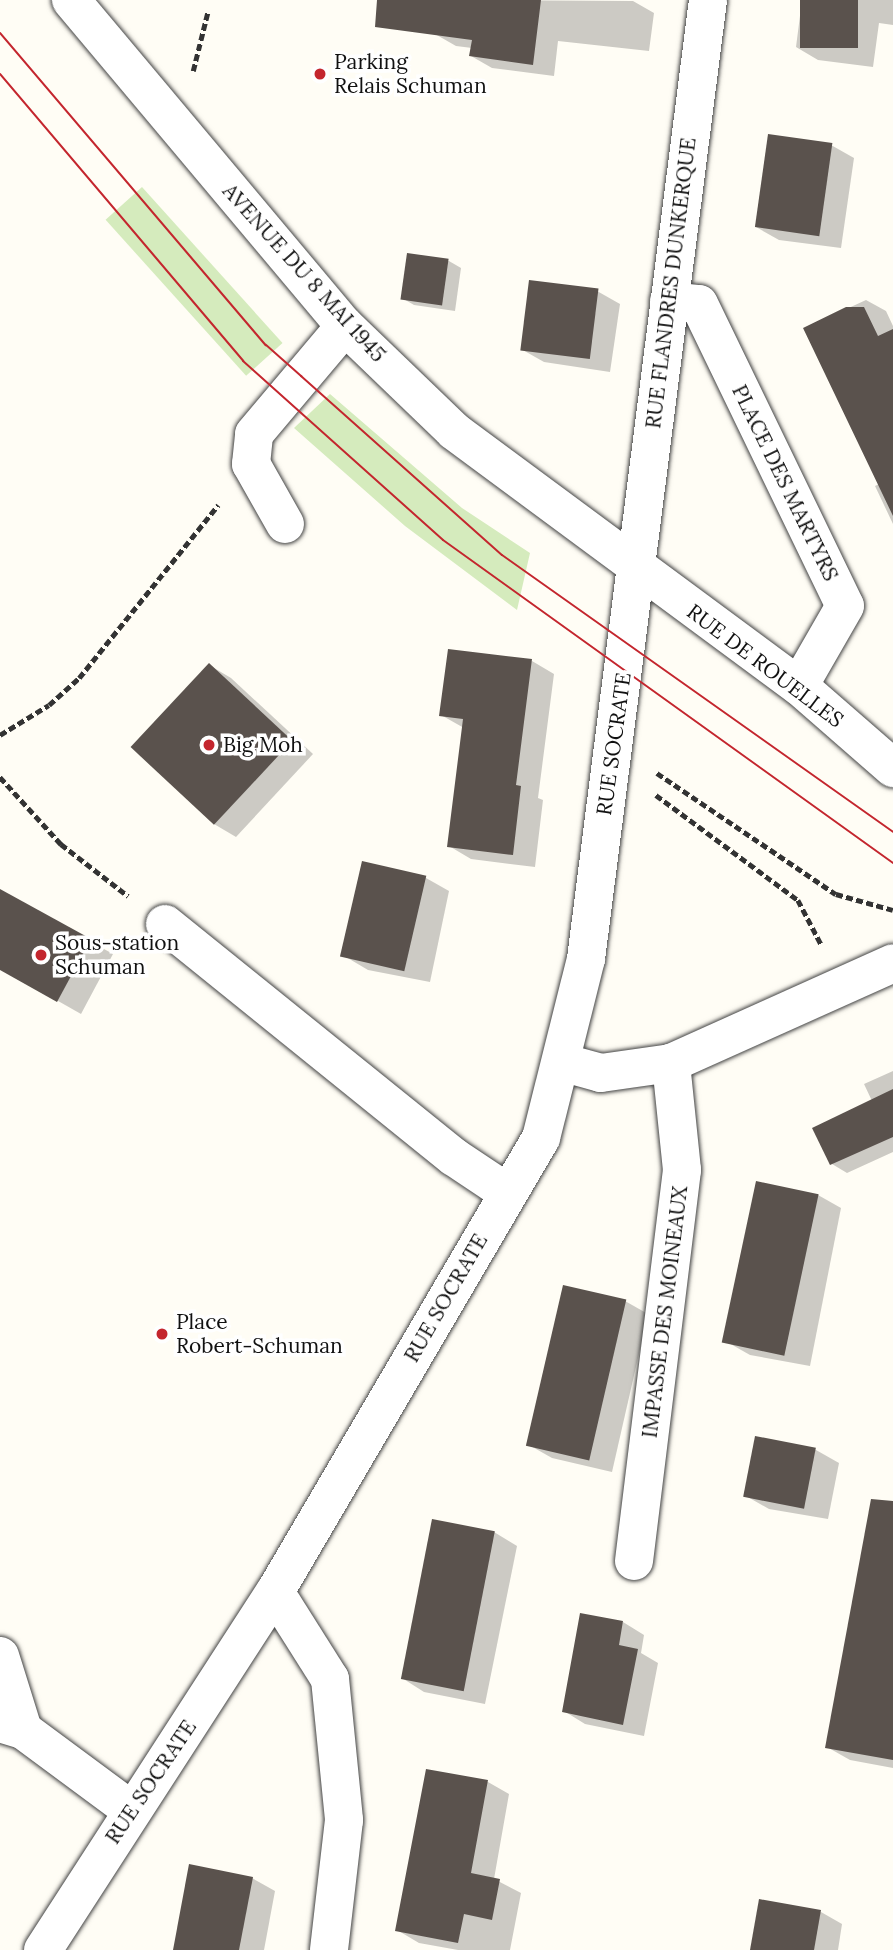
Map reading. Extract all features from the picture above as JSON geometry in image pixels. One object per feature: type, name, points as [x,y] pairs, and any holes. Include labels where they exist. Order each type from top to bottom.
[{"type":"street","name":"AVENUE DU 8 MAI 1945","points":[[71,0],[345,326],[454,431],[635,566]]},
{"type":"street","name":"RUE FLANDRES DUNKERQUE","points":[[635,566],[708,0]]},
{"type":"street","name":"PLACE DES MARTYRS","points":[[668,301],[699,304],[845,606],[799,686]]},
{"type":"street","points":[[285,524],[251,464],[254,434],[345,326]]},
{"type":"street","name":"RUE DE ROUELLES","points":[[635,566],[799,686],[893,768]]},
{"type":"street","name":"RUE SOCRATE","points":[[43,1950],[131,1810],[275,1592],[541,1138],[586,959],[635,566]]},
{"type":"street","points":[[164,924],[454,1157],[508,1193]]},
{"type":"street","points":[[561,1062],[601,1073],[671,1063],[893,963]]},
{"type":"street","name":"IMPASSE DES MOINEAUX","points":[[634,1562],[682,1170],[671,1063]]},
{"type":"street","points":[[275,1592],[330,1679],[344,1819],[328,1950]]},
{"type":"street","points":[[0,1656],[11,1727],[131,1810]]},
{"type":"path","points":[[0,735],[49,705],[79,678],[251,464]]},
{"type":"path","points":[[612,760],[836,894],[893,910]]},
{"type":"path","points":[[612,760],[798,900],[843,984]]},
{"type":"path","points":[[0,777],[61,844],[164,924]]},
{"type":"green space","points":[[142,187],[283,343],[246,376],[106,220]]},
{"type":"green space","points":[[330,394],[462,508],[530,553],[517,610],[405,526],[294,428]]},
{"type":"building","points":[[377,0],[541,0],[533,65],[469,56],[472,40],[375,27]]},
{"type":"building","points":[[800,0],[858,0],[858,48],[800,48]]},
{"type":"building","points":[[768,134],[832,143],[819,236],[755,227]]},
{"type":"building","points":[[407,253],[449,259],[442,305],[400,300]]},
{"type":"building","points":[[529,280],[598,289],[590,359],[520,350]]},
{"type":"building","points":[[846,307],[864,307],[878,336],[893,329],[893,516],[803,328]]},
{"type":"building","points":[[448,649],[532,659],[516,785],[521,786],[513,855],[447,847],[463,719],[439,716]]},
{"type":"building","points":[[209,663],[292,741],[214,825],[131,747]]},
{"type":"building","points":[[362,861],[426,876],[404,971],[340,956]]},
{"type":"building","name":"Sous-station Schuman","points":[[0,889],[91,939],[57,1002],[0,970]]},
{"type":"building","points":[[893,1089],[893,1137],[830,1165],[812,1128]]},
{"type":"building","points":[[756,1181],[819,1194],[784,1356],[722,1342]]},
{"type":"building","points":[[563,1285],[626,1300],[589,1460],[526,1446]]},
{"type":"building","points":[[755,1436],[816,1448],[804,1509],[743,1497]]},
{"type":"building","points":[[871,1499],[893,1501],[893,1760],[825,1748]]},
{"type":"building","points":[[432,1519],[495,1531],[464,1691],[401,1679]]},
{"type":"building","points":[[580,1613],[623,1621],[619,1645],[638,1649],[623,1725],[562,1712]]},
{"type":"building","points":[[426,1769],[488,1780],[471,1873],[500,1879],[492,1920],[464,1914],[458,1943],[395,1931]]},
{"type":"building","points":[[189,1864],[253,1877],[239,1950],[173,1950]]},
{"type":"building","points":[[759,1899],[821,1910],[814,1950],[750,1950]]},
{"type":"tram line","points":[[0,33],[266,345],[502,555],[893,832]]},
{"type":"tram line","points":[[0,74],[243,361],[443,540],[893,863]]},
{"type":"place","name":"Parking Relais Schuman","points":[[320,74]]},
{"type":"place","name":"Big Moh","points":[[209,745]]},
{"type":"place","name":"Sous-station Schuman","points":[[41,955]]},
{"type":"place","name":"Place Robert-Schuman","points":[[162,1334]]}]
